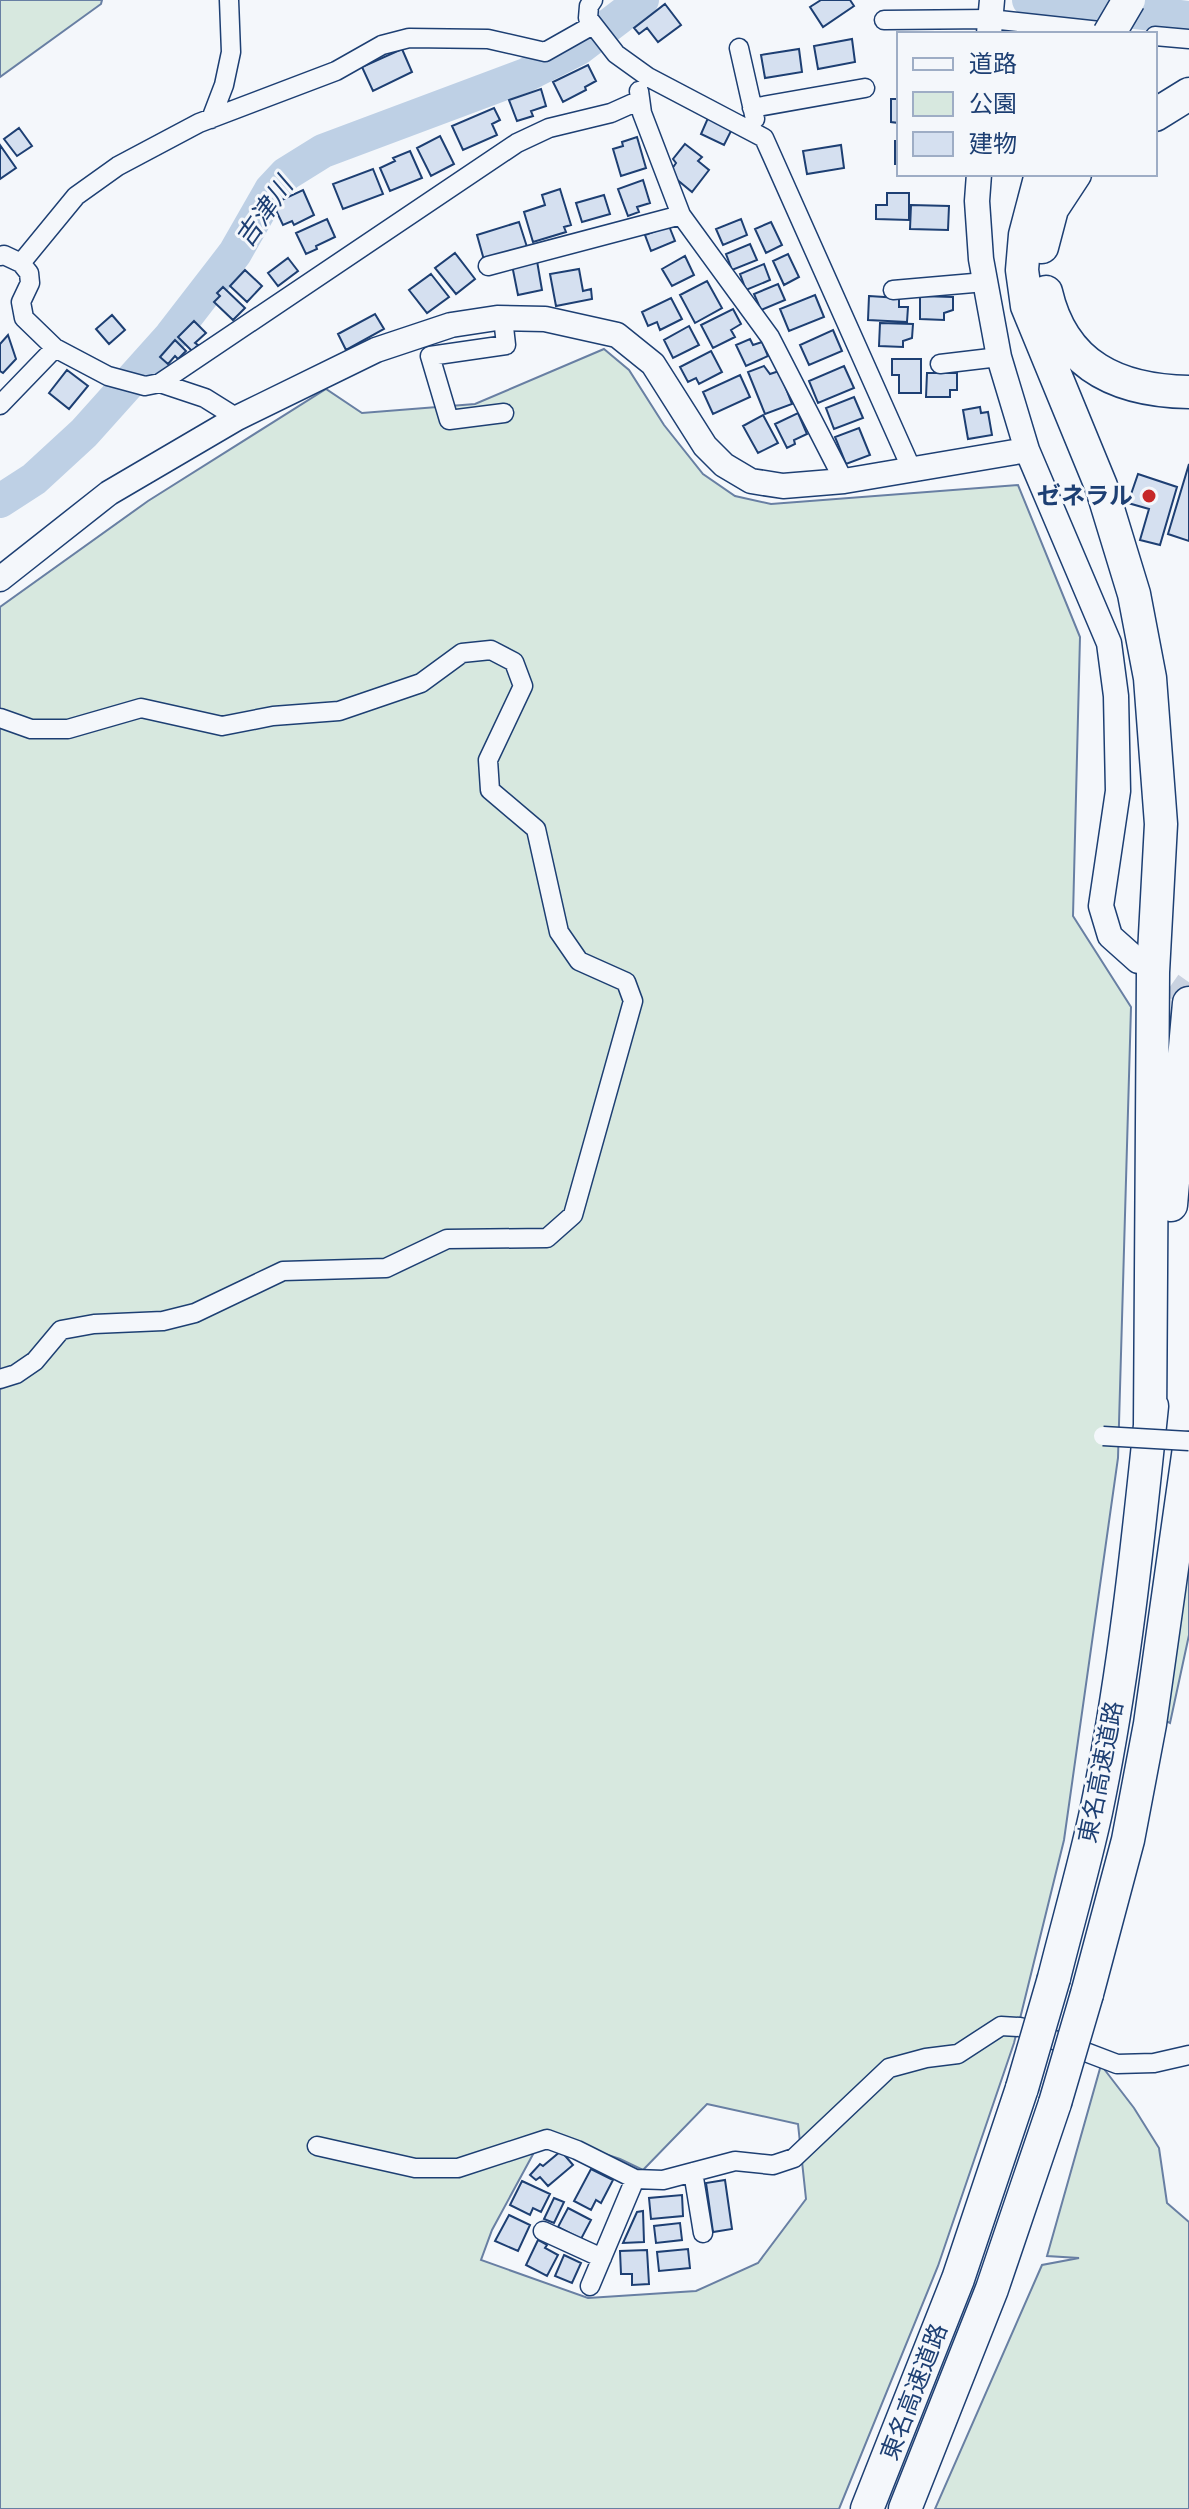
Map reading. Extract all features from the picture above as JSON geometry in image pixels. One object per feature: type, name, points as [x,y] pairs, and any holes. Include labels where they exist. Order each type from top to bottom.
[{"type":"highway","points":[[1110,32],[1129,0]]},
{"type":"highway","points":[[1157,114],[1189,94]]},
{"type":"highway","points":[[1040,176],[1025,235],[1022,270],[1027,306],[1101,486],[1134,594],[1150,678],[1161,824],[1153,972],[1150,1425]]},
{"type":"highway","points":[[1074,176],[1052,209],[1043,241],[1042,274],[1059,331],[1078,357],[1106,375],[1134,387],[1189,392]]},
{"type":"highway","name":"東名高速道路","points":[[867,2509],[958,2279],[1022,2088],[1054,1978],[1096,1811],[1138,1550],[1189,1003]]},
{"type":"highway","name":"東名高速道路","points":[[905,2509],[992,2289],[1055,2103],[1087,1994],[1128,1840],[1150,1724],[1189,1448]]},
{"type":"street","points":[[211,119],[224,85],[231,52],[229,0]]},
{"type":"street","points":[[593,0],[588,18],[591,26],[616,54],[641,73],[764,138],[912,470]]},
{"type":"street","points":[[884,20],[991,18],[1108,32]]},
{"type":"street","points":[[21,263],[76,196],[118,166],[211,119],[336,71],[382,45],[409,38],[488,39],[545,52],[591,26]]},
{"type":"street","points":[[1157,36],[1189,39]]},
{"type":"street","points":[[739,48],[759,135]]},
{"type":"street","points":[[641,73],[642,113],[681,215],[770,337],[844,481]]},
{"type":"street","points":[[752,108],[865,88]]},
{"type":"street","points":[[0,256],[21,263],[29,273],[30,283],[21,302],[24,318],[55,348],[108,376],[145,386],[160,383],[517,143],[549,128],[611,113],[640,100]]},
{"type":"street","points":[[979,176],[977,201],[985,282],[999,357],[1027,450],[1109,643],[1116,696],[1118,791],[1101,906],[1110,936],[1138,961]]},
{"type":"street","points":[[488,266],[681,215]]},
{"type":"street","points":[[893,290],[985,282]]},
{"type":"street","points":[[0,579],[109,493],[237,418],[376,350],[451,325],[503,318],[569,322],[617,335],[653,364],[705,446],[724,465],[751,481],[783,486],[844,481],[1027,450]]},
{"type":"street","points":[[503,318],[506,345],[430,356],[449,420],[504,413]]},
{"type":"street","points":[[0,405],[55,348]]},
{"type":"street","points":[[940,364],[999,357]]},
{"type":"street","points":[[160,383],[205,398],[237,418]]},
{"type":"street","points":[[0,718],[31,729],[68,729],[141,708],[222,726],[273,716],[339,711],[421,683],[462,653],[491,650],[514,662],[523,686],[488,760],[490,790],[536,829],[559,932],[579,961],[626,982],[633,1001],[573,1215],[547,1238],[447,1239],[386,1268],[283,1271],[195,1313],[163,1321],[94,1324],[61,1330],[35,1361],[16,1374],[0,1379]]},
{"type":"street","points":[[1103,1436],[1189,1441]]},
{"type":"street","points":[[317,2146],[415,2168],[458,2168],[547,2139],[577,2150],[635,2179],[663,2180],[735,2161],[773,2165],[794,2158],[889,2068],[926,2058],[958,2054],[1001,2026],[1020,2027],[1117,2064],[1154,2063],[1189,2055]]},
{"type":"street","points":[[693,2172],[703,2233]]},
{"type":"street","points":[[590,2286],[635,2179]]},
{"type":"street","points":[[543,2231],[602,2258]]},
{"type":"green space","points":[[0,0],[102,0],[101,4],[0,77]]},
{"type":"green space","points":[[604,349],[629,370],[664,425],[703,474],[735,496],[771,504],[1018,485],[1080,637],[1073,916],[1131,1007],[1118,1458],[1064,1840],[1014,2043],[938,2266],[839,2509],[0,2509],[0,607],[148,501],[326,389],[362,413],[475,404]],"holes":[[[707,2104],[798,2124],[806,2199],[758,2263],[696,2291],[588,2298],[481,2260],[492,2230],[544,2134],[620,2159],[643,2170]]]},
{"type":"green space","points":[[1189,1561],[1189,1635],[1170,1723],[1164,1720]]},
{"type":"green space","points":[[1101,2065],[1134,2108],[1159,2148],[1167,2203],[1189,2222],[1189,2509],[935,2509],[1042,2265],[1079,2258],[1047,2256]]},
{"type":"building","points":[[821,0],[850,0],[854,6],[823,27],[810,7]]},
{"type":"building","points":[[665,4],[681,25],[658,42],[647,28],[639,34],[634,28]]},
{"type":"building","points":[[852,39],[855,62],[818,69],[814,46]]},
{"type":"building","points":[[402,49],[412,72],[373,91],[362,67]]},
{"type":"building","points":[[799,49],[802,72],[765,78],[761,55]]},
{"type":"building","points":[[588,65],[596,81],[563,102],[553,82]]},
{"type":"building","points":[[541,89],[546,106],[531,111],[533,116],[517,121],[509,100]]},
{"type":"building","points":[[891,99],[897,99],[897,123],[891,122]]},
{"type":"building","points":[[494,108],[500,120],[492,124],[497,135],[463,150],[452,126]]},
{"type":"building","points":[[708,118],[732,129],[724,145],[701,134]]},
{"type":"building","points":[[19,128],[32,146],[17,156],[4,139]]},
{"type":"building","points":[[440,136],[454,164],[431,176],[417,148]]},
{"type":"building","points":[[637,137],[646,168],[621,176],[613,149]]},
{"type":"building","points":[[895,141],[897,141],[897,164]]},
{"type":"building","points":[[685,144],[702,157],[698,161],[709,170],[692,192],[669,173],[676,163],[673,159]]},
{"type":"building","points":[[0,145],[16,168],[0,179]]},
{"type":"building","points":[[841,145],[844,168],[807,174],[803,151]]},
{"type":"building","points":[[410,151],[422,178],[390,191],[380,168]]},
{"type":"building","points":[[373,169],[383,194],[343,209],[333,184]]},
{"type":"building","points":[[643,180],[650,203],[637,207],[639,212],[628,216],[618,189]]},
{"type":"building","points":[[560,189],[571,225],[564,227],[566,232],[533,242],[524,212],[545,205],[542,195]]},
{"type":"building","points":[[303,190],[314,215],[294,225],[292,221],[283,225],[273,204]]},
{"type":"building","points":[[887,193],[909,193],[909,220],[876,219],[876,205],[887,205]]},
{"type":"building","points":[[604,195],[610,214],[582,222],[576,203]]},
{"type":"building","points":[[911,205],[949,206],[948,230],[910,229]]},
{"type":"building","points":[[327,219],[335,237],[306,254],[296,233]]},
{"type":"building","points":[[741,219],[747,235],[723,245],[716,229]]},
{"type":"building","points":[[519,222],[527,247],[484,260],[477,235]]},
{"type":"building","points":[[771,222],[782,245],[766,253],[755,229]]},
{"type":"building","points":[[669,226],[675,241],[651,251],[645,235]]},
{"type":"building","points":[[750,244],[757,260],[732,270],[726,254]]},
{"type":"building","points":[[455,253],[475,279],[456,294],[435,268]]},
{"type":"building","points":[[788,254],[799,277],[784,285],[773,261]]},
{"type":"building","points":[[685,256],[694,275],[672,286],[662,269]]},
{"type":"building","points":[[288,258],[298,271],[278,286],[268,273]]},
{"type":"building","points":[[537,261],[542,290],[518,295],[512,265]]},
{"type":"building","points":[[764,264],[770,280],[746,290],[740,274]]},
{"type":"building","points":[[579,269],[583,291],[591,289],[592,299],[556,306],[550,274]]},
{"type":"building","points":[[245,270],[262,286],[247,302],[230,286]]},
{"type":"building","points":[[431,274],[449,297],[427,313],[409,290]]},
{"type":"building","points":[[707,281],[722,308],[695,323],[680,295]]},
{"type":"building","points":[[778,284],[785,300],[761,310],[754,294]]},
{"type":"building","points":[[223,287],[245,308],[233,320],[214,302]]},
{"type":"building","points":[[815,295],[824,317],[789,331],[780,309]]},
{"type":"building","points":[[869,296],[899,298],[899,307],[908,307],[907,322],[868,320]]},
{"type":"building","points":[[920,296],[953,297],[953,310],[944,313],[944,320],[920,319]]},
{"type":"building","points":[[671,298],[682,319],[660,330],[657,322],[648,326],[642,312]]},
{"type":"building","points":[[733,309],[741,324],[731,330],[735,337],[713,348],[701,325]]},
{"type":"building","points":[[375,314],[384,329],[346,350],[338,334]]},
{"type":"building","points":[[112,315],[125,330],[109,344],[96,329]]},
{"type":"building","points":[[194,321],[206,333],[195,343],[198,345],[192,351],[178,337]]},
{"type":"building","points":[[880,323],[913,324],[912,338],[903,341],[903,347],[879,346]]},
{"type":"building","points":[[689,326],[699,345],[673,358],[664,340]]},
{"type":"building","points":[[833,330],[842,351],[809,365],[800,345]]},
{"type":"building","points":[[8,335],[16,359],[3,373],[0,371],[0,344]]},
{"type":"building","points":[[750,339],[753,345],[762,342],[768,356],[746,366],[736,345]]},
{"type":"building","points":[[175,340],[186,351],[168,364],[160,357]]},
{"type":"building","points":[[711,351],[722,372],[699,384],[696,378],[688,382],[680,367]]},
{"type":"building","points":[[892,359],[921,359],[921,393],[899,393],[899,375],[892,375]]},
{"type":"building","points":[[764,366],[770,374],[779,371],[792,404],[765,414],[748,372]]},
{"type":"building","points":[[844,366],[854,388],[818,403],[809,381]]},
{"type":"building","points":[[67,370],[88,386],[69,409],[49,393]]},
{"type":"building","points":[[927,373],[957,373],[957,390],[950,390],[950,397],[926,397]]},
{"type":"building","points":[[740,375],[750,397],[713,414],[703,392]]},
{"type":"building","points":[[854,397],[863,418],[834,429],[826,408]]},
{"type":"building","points":[[980,407],[981,413],[988,412],[992,435],[968,439],[963,410]]},
{"type":"building","points":[[798,413],[807,434],[794,440],[795,444],[787,448],[775,424]]},
{"type":"building","points":[[763,415],[778,443],[758,453],[743,426]]},
{"type":"building","points":[[859,428],[870,455],[846,464],[835,437]]},
{"type":"building","points":[[1189,464],[1189,541],[1168,534]]},
{"type":"building","points":[[1138,474],[1177,487],[1160,545],[1140,540],[1149,509],[1128,503]]},
{"type":"building","points":[[561,2151],[573,2165],[548,2186],[540,2177],[536,2180],[530,2175],[540,2164],[543,2166]]},
{"type":"building","points":[[591,2169],[613,2180],[601,2203],[596,2200],[591,2210],[574,2201]]},
{"type":"building","points":[[725,2180],[732,2229],[713,2232],[706,2183]]},
{"type":"building","points":[[522,2181],[550,2194],[541,2212],[533,2208],[530,2215],[510,2205]]},
{"type":"building","points":[[682,2195],[683,2216],[651,2219],[649,2198]]},
{"type":"building","points":[[554,2198],[564,2202],[554,2223],[544,2219]]},
{"type":"building","points":[[568,2208],[591,2220],[581,2239],[558,2227]]},
{"type":"building","points":[[643,2211],[644,2242],[623,2243],[637,2212]]},
{"type":"building","points":[[509,2215],[530,2225],[518,2251],[495,2241]]},
{"type":"building","points":[[680,2223],[682,2240],[656,2243],[654,2226]]},
{"type":"building","points":[[538,2240],[558,2255],[547,2276],[526,2265]]},
{"type":"building","points":[[688,2249],[690,2268],[659,2271],[657,2252]]},
{"type":"building","points":[[647,2250],[649,2284],[632,2285],[632,2274],[621,2274],[620,2251]]},
{"type":"building","points":[[564,2255],[581,2263],[572,2283],[555,2276]]},
{"type":"waterway","name":"吉津川","points":[[0,501],[34,479],[84,433],[171,336],[235,253],[271,190],[286,174],[323,151],[526,75],[579,48],[642,0]]},
{"type":"waterway","name":"吉津川","points":[[1029,0],[1189,18]]},
{"type":"tunnel","points":[[1142,964],[1189,997]]},
{"type":"place","name":"ゼネラル","points":[[1149,496]]}]
